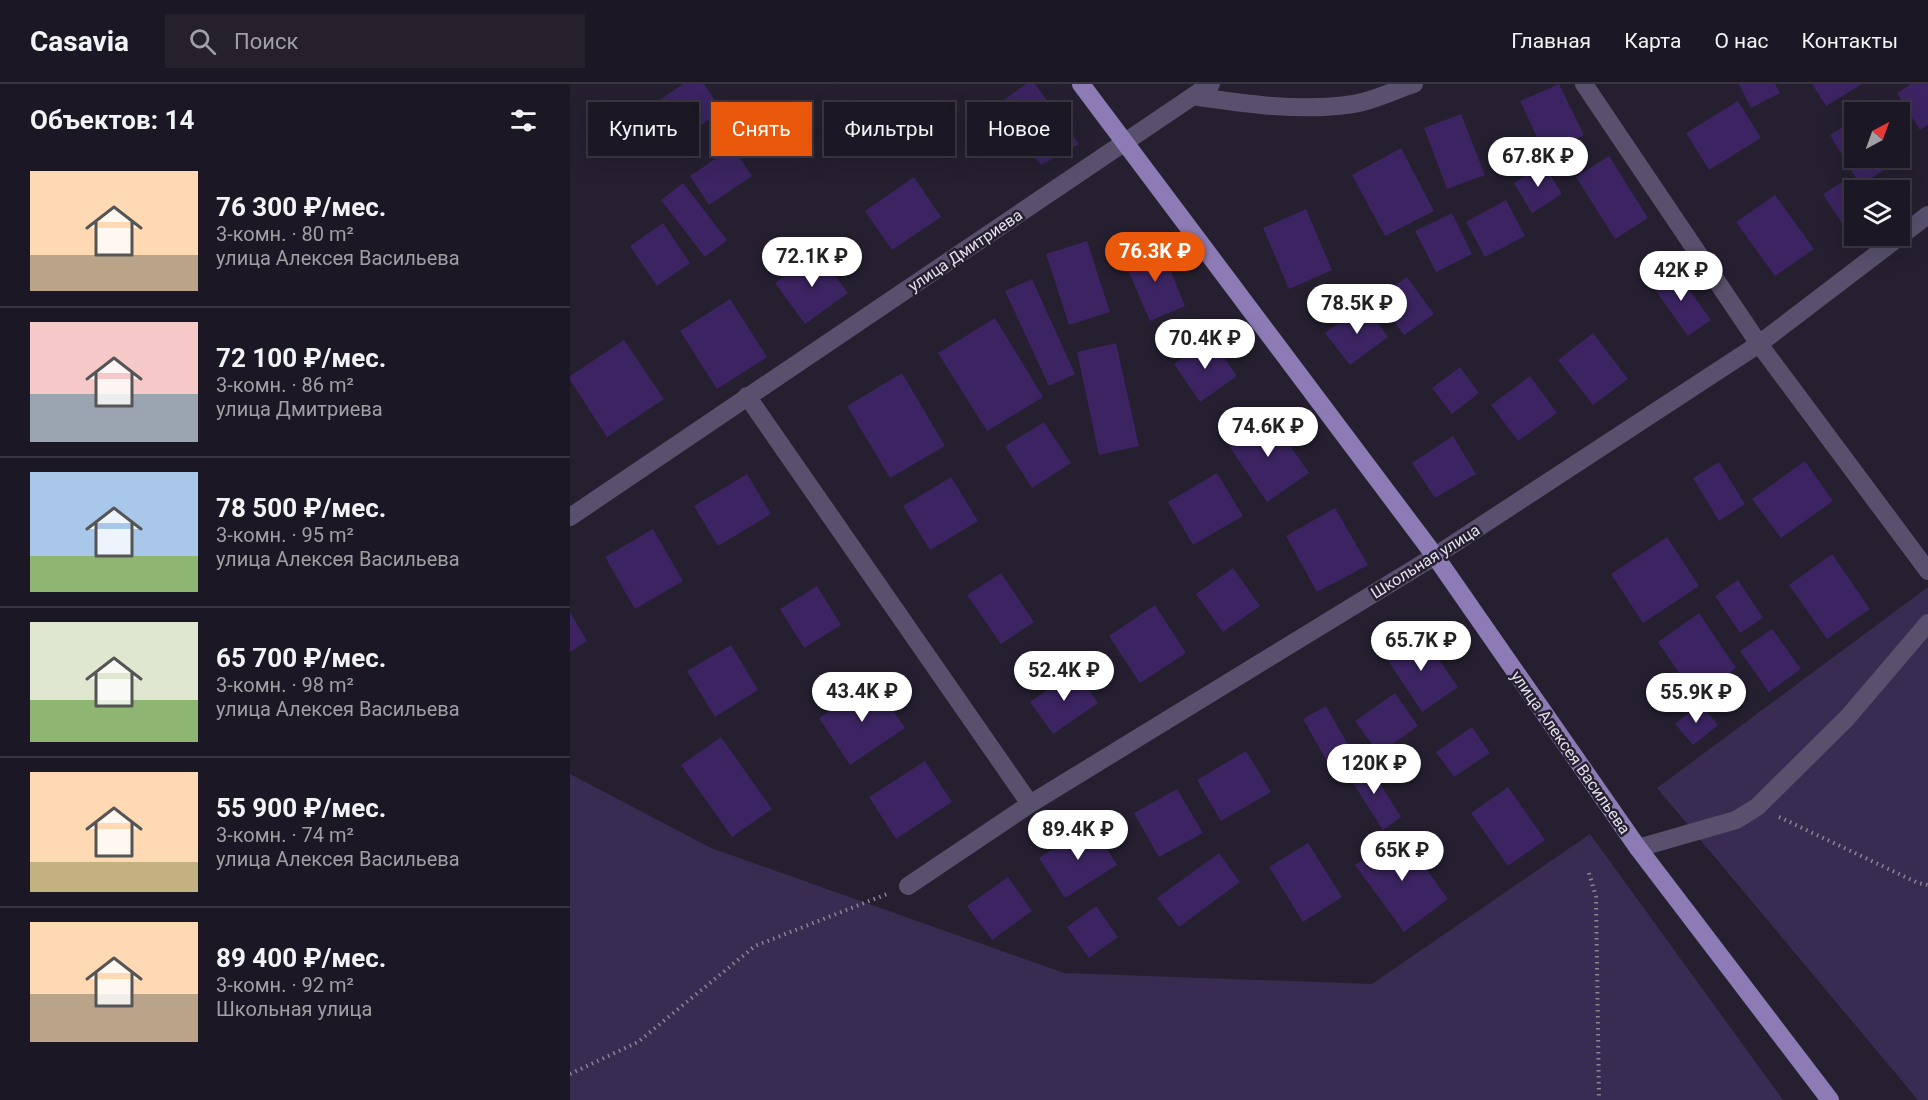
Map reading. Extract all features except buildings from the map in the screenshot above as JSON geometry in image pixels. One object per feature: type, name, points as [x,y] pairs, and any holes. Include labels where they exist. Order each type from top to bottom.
[{"type":"main road","name":"улица Алексея Васильева","points":[[1081,84],[1435,556],[1638,848],[1830,1100]]},
{"type":"street","name":"улица Дмитриева","points":[[570,517],[1210,84]]},
{"type":"street","points":[[1193,96],[1242,104],[1300,107],[1354,104],[1414,84]]},
{"type":"street","points":[[1584,84],[1760,344],[1928,571]]},
{"type":"street","name":"Школьная улица","points":[[908,886],[1030,804],[1435,556],[1760,344],[1928,215]]},
{"type":"street","points":[[747,396],[1030,804]]},
{"type":"street","points":[[1638,848],[1736,820],[1757,807],[1846,718],[1928,623]]},
{"type":"path","points":[[1757,807],[1918,884],[1928,885]]},
{"type":"path","points":[[1589,873],[1596,897],[1599,1100]]},
{"type":"path","points":[[570,1074],[638,1042],[755,946],[908,886]]},
{"type":"shaded area","points":[[1928,587],[1928,1100],[1918,1100],[1657,788]]},
{"type":"shaded area","points":[[570,774],[711,848],[1064,973],[1372,984],[1590,834],[1783,1100],[570,1100]]}]
